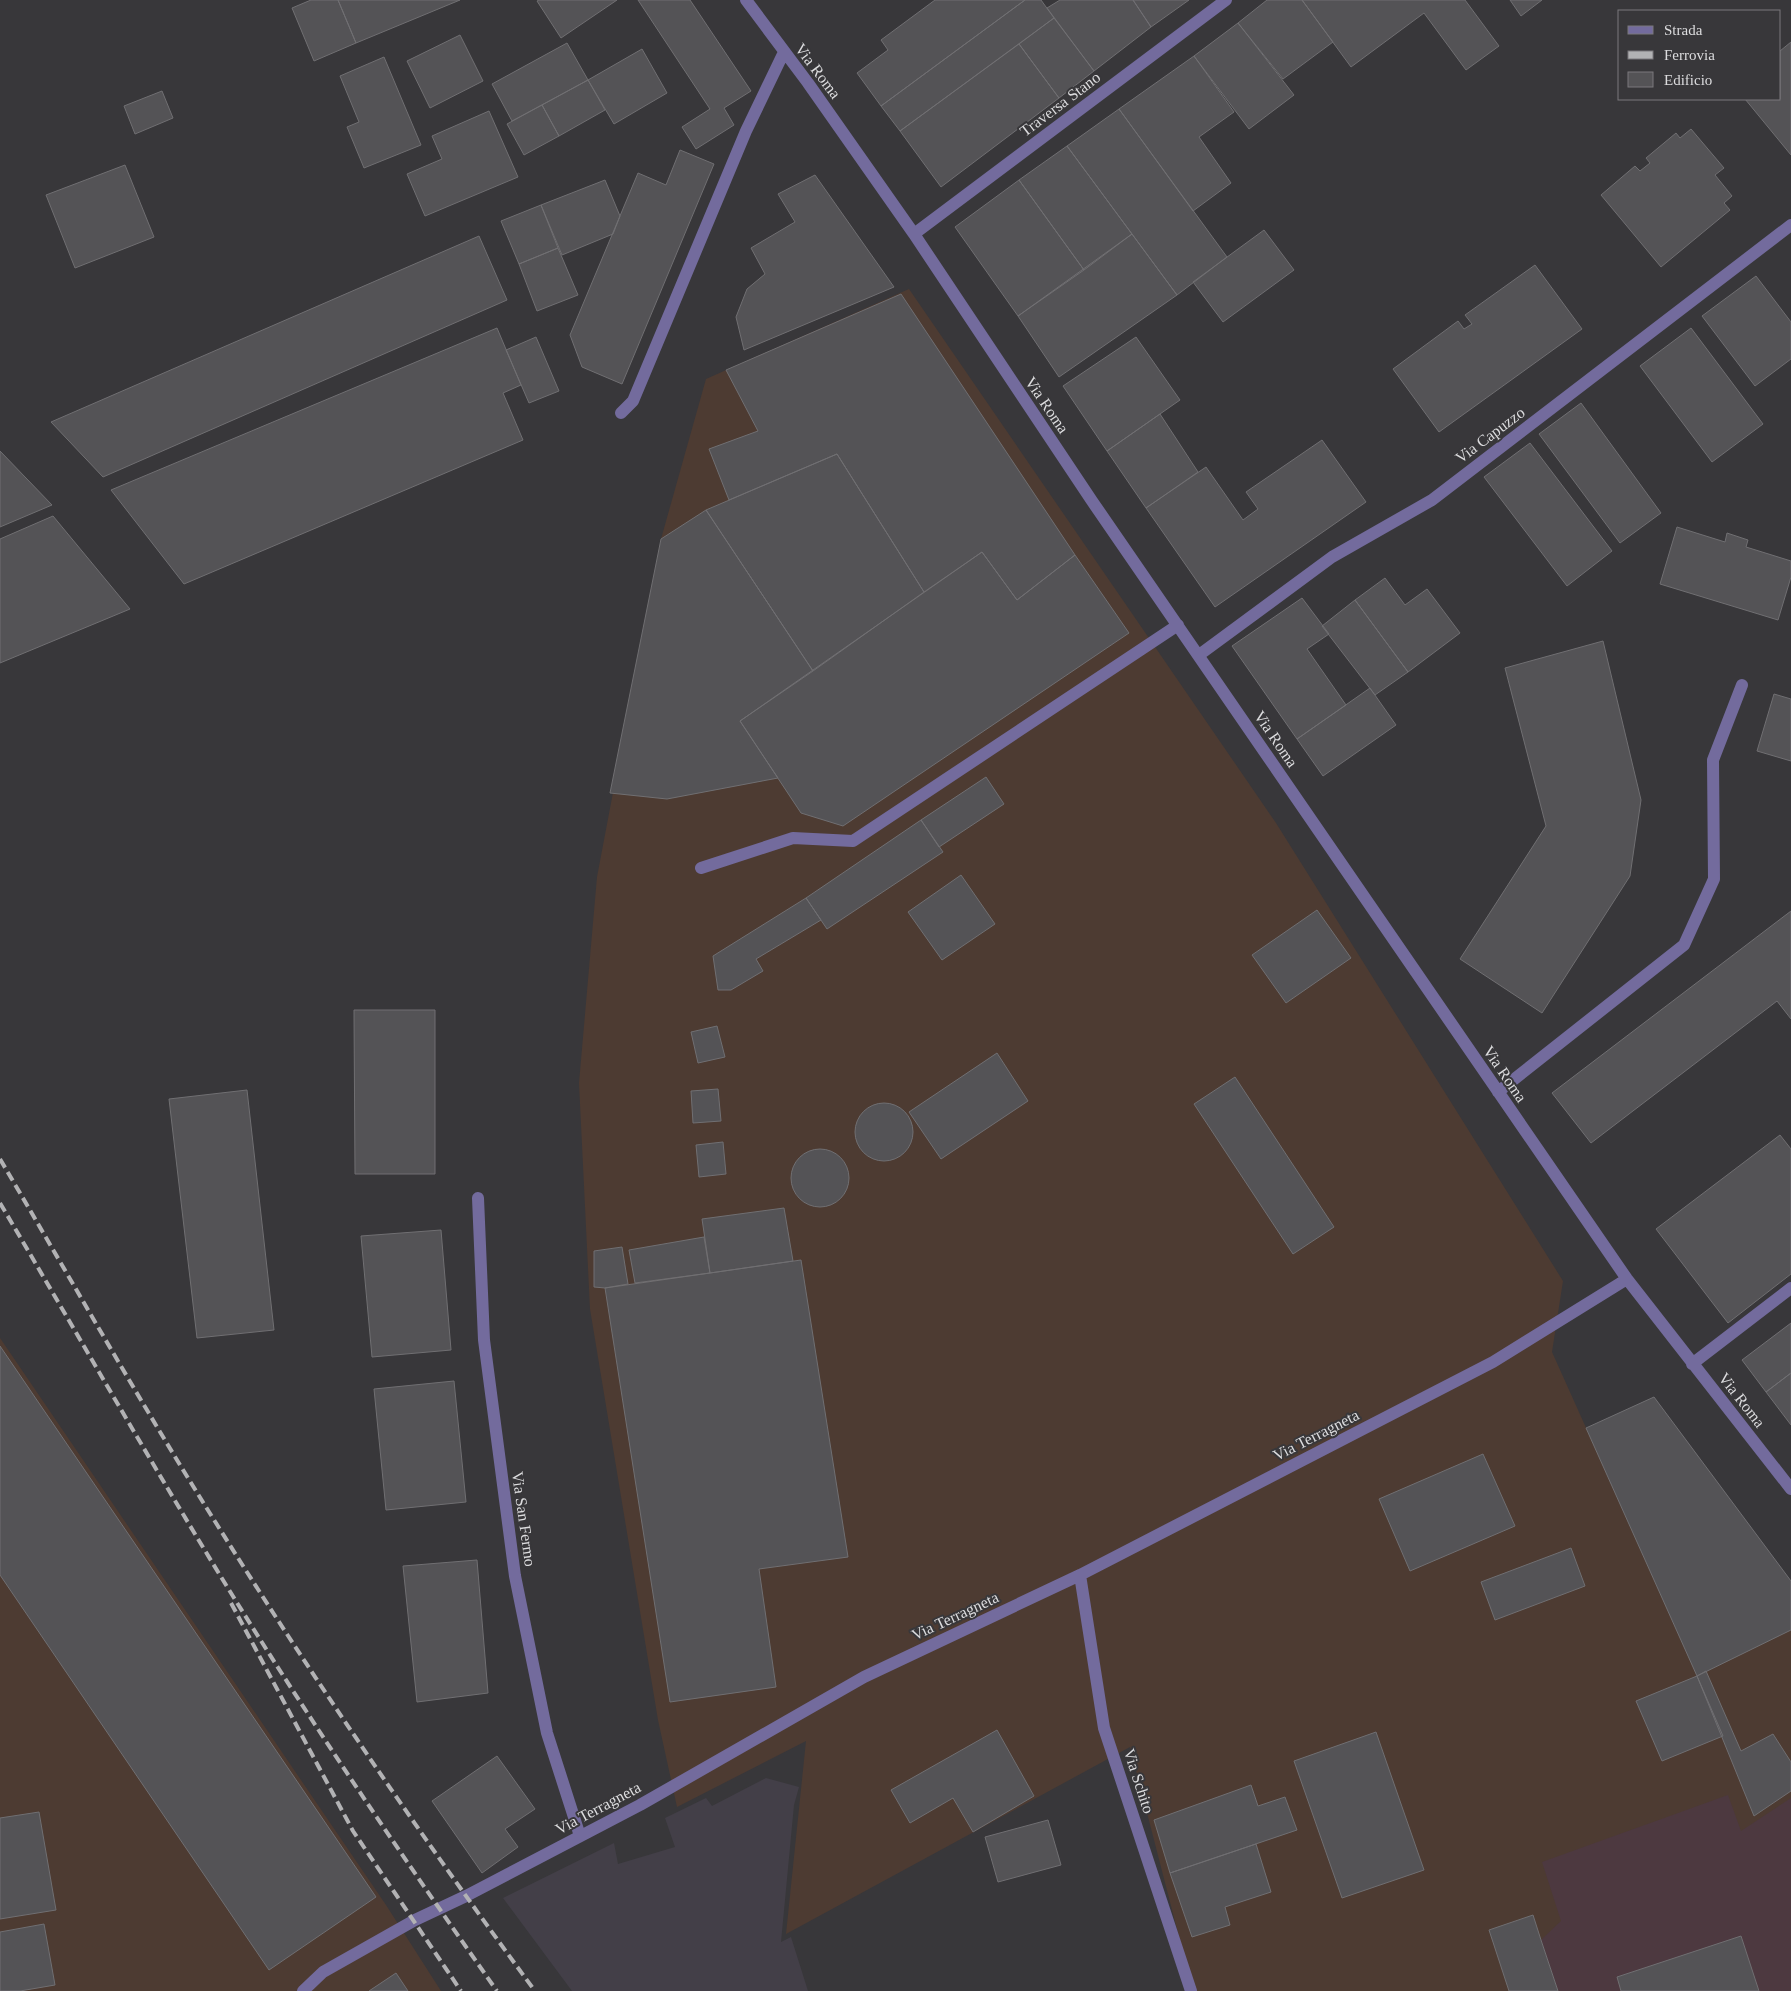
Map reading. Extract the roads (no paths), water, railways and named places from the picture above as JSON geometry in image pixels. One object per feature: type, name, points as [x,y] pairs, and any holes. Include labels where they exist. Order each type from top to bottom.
[{"type":"street","name":"Via Roma","points":[[746,0],[808,83],[914,234],[1092,501],[1627,1279],[1791,1489]]},
{"type":"street","name":"Traversa Stano","points":[[914,234],[1226,0]]},
{"type":"street","points":[[621,413],[633,401],[746,131],[784,52]]},
{"type":"street","name":"Via Capuzzo","points":[[1199,655],[1332,557],[1432,500],[1791,226]]},
{"type":"street","points":[[701,868],[793,838],[853,841],[1178,625]]},
{"type":"street","points":[[1498,1092],[1684,945],[1714,879],[1713,760],[1742,686]]},
{"type":"street","name":"Via San Fermo","points":[[478,1198],[484,1340],[515,1576],[547,1733],[580,1836]]},
{"type":"street","name":"Via Terragneta","points":[[303,1991],[323,1972],[406,1924],[466,1896],[640,1805],[864,1677],[1080,1575],[1493,1362],[1627,1279]]},
{"type":"street","points":[[1692,1364],[1791,1288]]},
{"type":"street","name":"Via Schito","points":[[1080,1575],[1104,1728],[1191,1991]]},
{"type":"railway","points":[[0,1159],[161,1433],[254,1583],[371,1760],[535,1991]]},
{"type":"railway","points":[[0,1203],[220,1575],[296,1695],[375,1814],[497,1991]]},
{"type":"railway","points":[[231,1603],[353,1831],[461,1991]]}]
